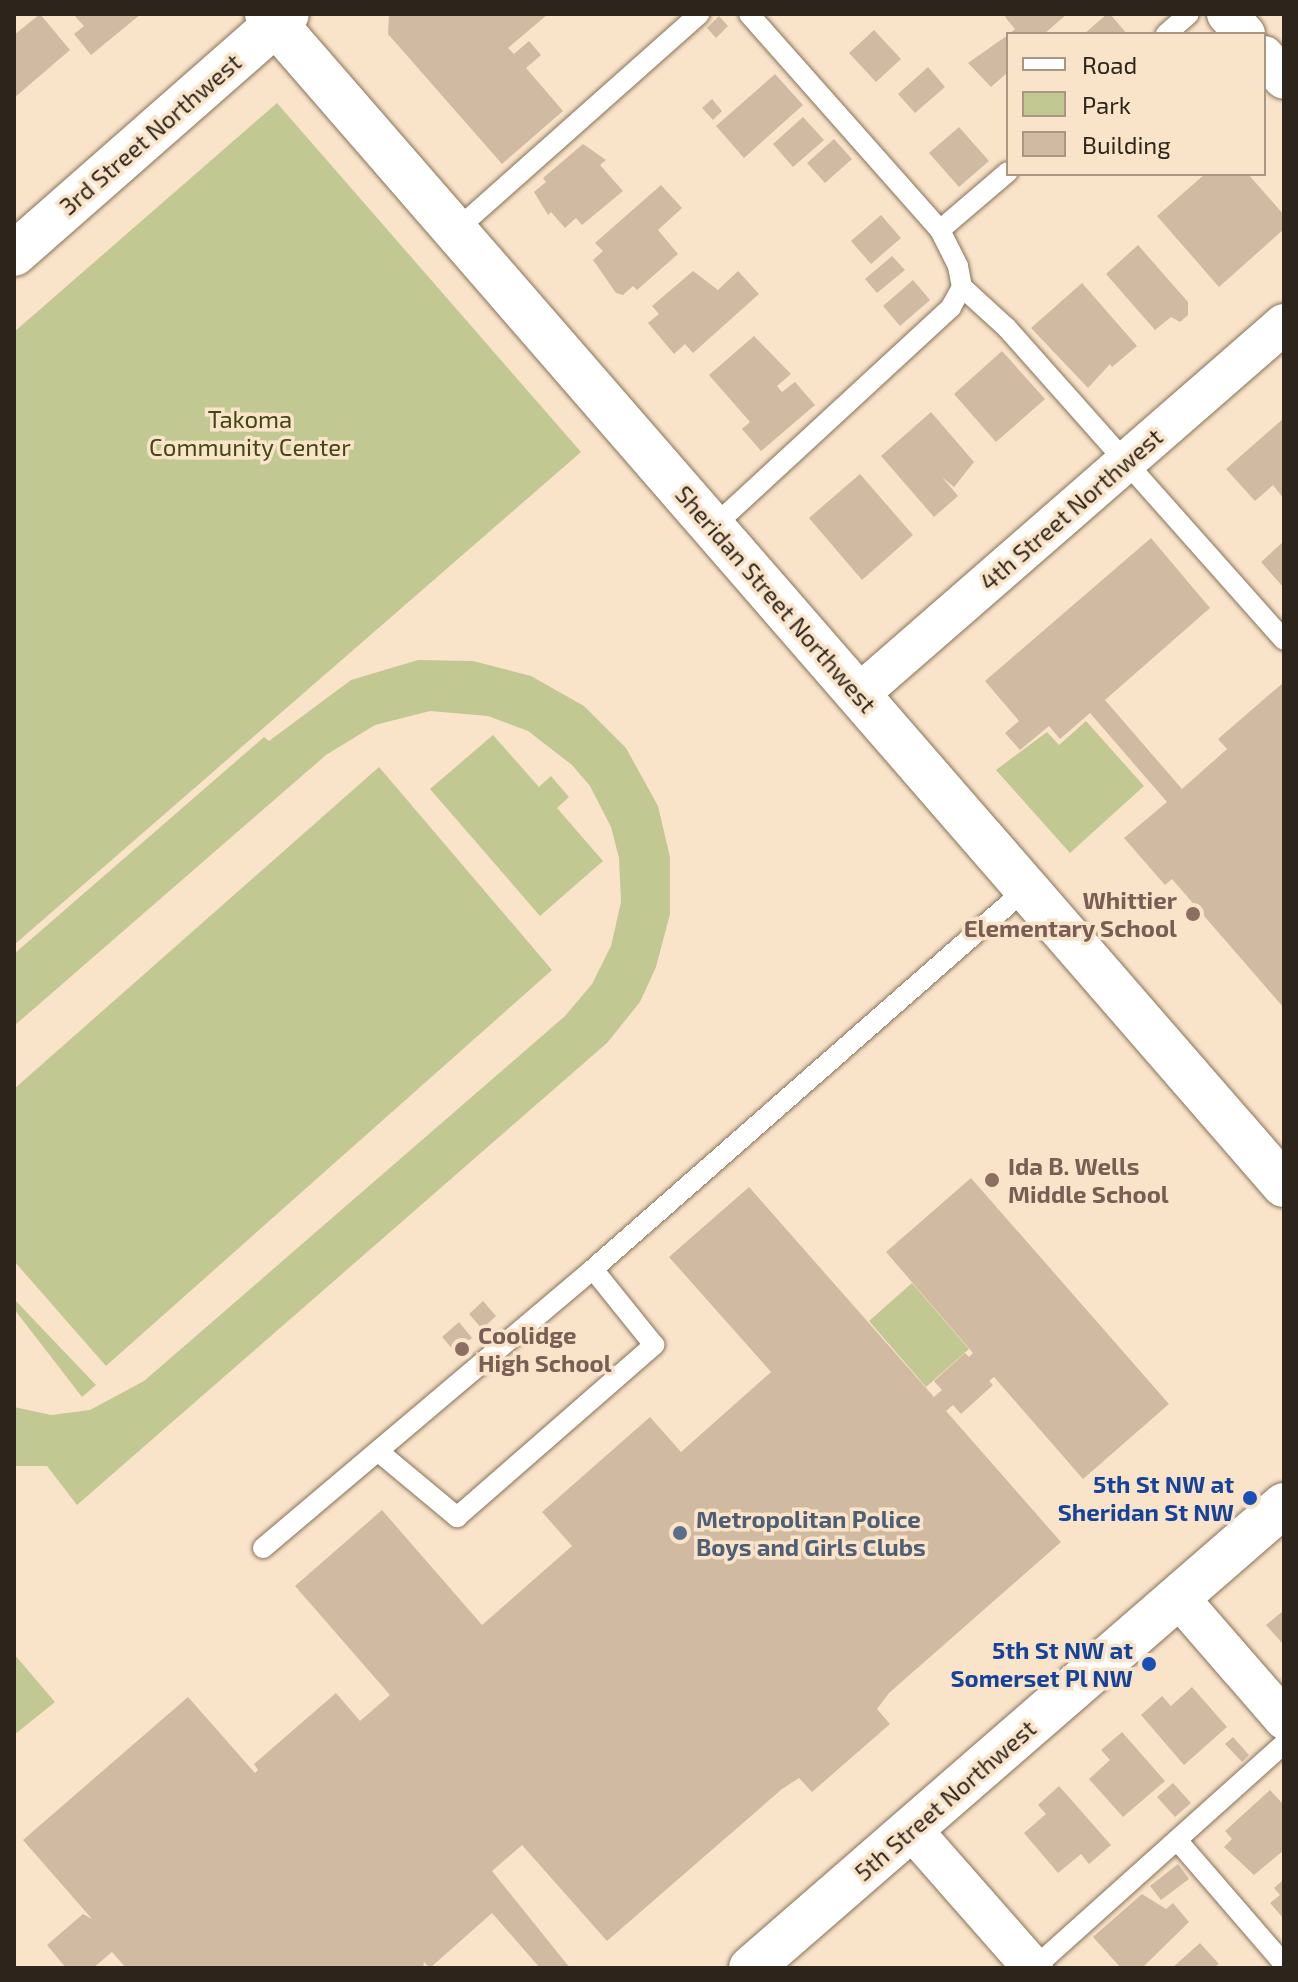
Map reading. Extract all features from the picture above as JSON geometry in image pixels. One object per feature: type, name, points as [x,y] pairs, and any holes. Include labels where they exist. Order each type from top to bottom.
[{"type":"street","points":[[1227,14],[1243,32]]},
{"type":"street","name":"Sheridan Street Northwest","points":[[276,16],[455,231],[1284,1185]]},
{"type":"street","name":"3rd Street Northwest","points":[[14,254],[276,16]]},
{"type":"street","points":[[1266,58],[1284,79]]},
{"type":"street","name":"4th Street Northwest","points":[[858,695],[1284,324]]},
{"type":"street","name":"5th Street Northwest","points":[[751,1968],[1284,1505]]},
{"type":"street","points":[[1178,1597],[1284,1719]]},
{"type":"street","points":[[911,1829],[1034,1968]]},
{"type":"lane","points":[[455,231],[699,14]]},
{"type":"lane","points":[[749,14],[940,230],[962,287],[1007,328],[1284,640]]},
{"type":"lane","points":[[1168,32],[1189,14]]},
{"type":"lane","points":[[940,230],[1006,174]]},
{"type":"lane","points":[[713,527],[951,307],[962,287]]},
{"type":"lane","points":[[263,1548],[593,1269],[1027,888]]},
{"type":"lane","points":[[379,1452],[457,1517],[654,1345],[593,1269]]},
{"type":"lane","points":[[1034,1968],[1284,1744]]},
{"type":"lane","points":[[1177,1840],[1284,1964]]},
{"type":"green space","name":"Takoma Community Center","points":[[277,103],[581,452],[14,945],[14,332]]},
{"type":"green space","points":[[418,660],[473,661],[531,676],[584,706],[626,748],[658,806],[670,857],[670,914],[656,967],[640,1002],[607,1043],[77,1505],[47,1466],[14,1466],[14,1407],[51,1415],[90,1410],[144,1381],[565,1016],[592,984],[611,946],[621,902],[619,858],[611,827],[590,786],[572,765],[528,731],[488,716],[430,711],[375,725],[326,755],[14,1026],[14,954],[264,737],[269,741],[351,680]]},
{"type":"green space","points":[[1086,721],[1144,786],[1070,853],[996,770],[1047,732],[1059,745]]},
{"type":"green space","points":[[493,735],[539,787],[551,776],[569,797],[557,808],[603,861],[540,916],[430,789]]},
{"type":"green space","points":[[379,767],[552,970],[106,1366],[14,1261],[14,1089]]},
{"type":"green space","points":[[912,1283],[969,1349],[926,1387],[869,1321]]},
{"type":"green space","points":[[14,1299],[96,1385],[82,1397],[14,1309]]},
{"type":"green space","points":[[14,1654],[55,1702],[14,1735]]},
{"type":"building","points":[[40,14],[70,50],[14,98],[14,35]]},
{"type":"building","points":[[73,14],[141,14],[91,55],[74,34],[84,26]]},
{"type":"building","points":[[389,14],[548,14],[508,48],[514,54],[529,41],[541,55],[526,68],[563,111],[502,164],[388,34]]},
{"type":"building","points":[[1008,14],[1067,14],[1046,32],[1011,32],[1015,29],[1005,17]]},
{"type":"building","points":[[1107,14],[1125,32],[1086,32]]},
{"type":"building","points":[[719,16],[728,26],[716,38],[707,28]]},
{"type":"building","points":[[874,30],[901,59],[876,82],[849,53]]},
{"type":"building","points":[[1006,36],[1006,74],[991,87],[968,63]]},
{"type":"building","points":[[928,67],[945,87],[915,113],[898,94]]},
{"type":"building","points":[[775,74],[803,105],[744,158],[716,126]]},
{"type":"building","points":[[712,99],[722,111],[713,120],[702,108]]},
{"type":"building","points":[[803,117],[824,140],[793,167],[773,144]]},
{"type":"building","points":[[959,127],[989,161],[959,187],[929,153]]},
{"type":"building","points":[[834,139],[852,159],[825,183],[807,163]]},
{"type":"building","points":[[583,144],[606,160],[600,165],[623,191],[582,225],[576,218],[565,228],[551,212],[548,215],[534,192],[546,182],[543,178]]},
{"type":"building","points":[[1203,176],[1250,176],[1284,215],[1284,229],[1219,287],[1157,216]]},
{"type":"building","points":[[661,185],[682,208],[658,230],[678,254],[637,290],[633,286],[623,295],[616,293],[593,260],[603,251],[595,243]]},
{"type":"building","points":[[881,215],[901,238],[871,264],[851,241]]},
{"type":"building","points":[[1138,245],[1188,302],[1188,315],[1180,322],[1171,317],[1155,330],[1106,274]]},
{"type":"building","points":[[892,256],[905,270],[877,293],[865,279]]},
{"type":"building","points":[[693,271],[718,290],[738,271],[759,294],[693,353],[685,344],[674,354],[648,323],[659,314],[652,306]]},
{"type":"building","points":[[913,280],[930,300],[900,326],[883,306]]},
{"type":"building","points":[[1082,283],[1137,346],[1112,367],[1110,364],[1088,388],[1031,328]]},
{"type":"building","points":[[754,336],[791,374],[777,386],[782,392],[795,382],[815,405],[761,451],[742,429],[750,422],[709,375]]},
{"type":"building","points":[[1002,351],[1045,399],[996,442],[954,394]]},
{"type":"building","points":[[931,412],[974,462],[954,487],[942,477],[958,496],[934,517],[881,456]]},
{"type":"building","points":[[1284,418],[1284,499],[1273,485],[1255,501],[1226,469]]},
{"type":"building","points":[[860,474],[913,535],[862,580],[809,518]]},
{"type":"building","points":[[1151,538],[1210,608],[1105,700],[1182,789],[1227,749],[1218,739],[1284,682],[1284,1008],[1172,879],[1165,885],[1124,838],[1167,802],[1090,713],[1060,739],[1049,726],[1020,750],[1005,733],[1019,721],[985,681]]},
{"type":"building","points":[[1284,541],[1284,588],[1261,562]]},
{"type":"building","points":[[971,1178],[1169,1404],[1083,1479],[994,1377],[989,1381],[993,1385],[961,1414],[953,1405],[946,1411],[1061,1542],[889,1693],[877,1709],[890,1724],[812,1792],[799,1778],[782,1789],[607,1941],[522,1845],[492,1871],[570,1968],[540,1968],[492,1913],[430,1968],[424,1962],[423,1968],[126,1968],[112,1952],[93,1968],[66,1968],[47,1945],[83,1914],[92,1919],[23,1840],[188,1697],[255,1773],[258,1770],[254,1764],[336,1693],[360,1721],[390,1695],[295,1586],[382,1510],[482,1625],[572,1546],[542,1512],[650,1417],[681,1452],[771,1372],[669,1257],[749,1187],[934,1397],[942,1390],[934,1381],[965,1353],[969,1357],[973,1353],[886,1252]]},
{"type":"building","points":[[483,1301],[496,1316],[482,1329],[469,1314]]},
{"type":"building","points":[[459,1322],[472,1338],[455,1352],[442,1337]]},
{"type":"building","points":[[1284,1610],[1284,1645],[1266,1625]]},
{"type":"building","points":[[1192,1687],[1227,1727],[1184,1765],[1141,1715],[1162,1696],[1171,1706]]},
{"type":"building","points":[[1122,1732],[1165,1781],[1123,1817],[1089,1779],[1110,1760],[1101,1750]]},
{"type":"building","points":[[1233,1737],[1249,1755],[1242,1762],[1225,1744]]},
{"type":"building","points":[[1173,1783],[1191,1803],[1175,1817],[1157,1797]]},
{"type":"building","points":[[1059,1786],[1111,1845],[1089,1864],[1081,1854],[1058,1873],[1024,1833],[1046,1814],[1038,1805]]},
{"type":"building","points":[[1270,1790],[1284,1805],[1284,1850],[1254,1875],[1224,1847],[1232,1839],[1225,1831]]},
{"type":"building","points":[[1178,1864],[1189,1879],[1161,1900],[1150,1886]]},
{"type":"building","points":[[1284,1879],[1284,1919],[1270,1903],[1280,1895],[1274,1888]]},
{"type":"building","points":[[1142,1894],[1166,1909],[1173,1903],[1189,1922],[1142,1968],[1121,1968],[1093,1937]]},
{"type":"building","points":[[1200,1943],[1219,1964],[1213,1968],[1172,1968]]},
{"type":"place","name":"Whittier Elementary School","points":[[1193,914]]},
{"type":"place","name":"Ida B. Wells Middle School","points":[[992,1180]]},
{"type":"place","name":"Coolidge High School","points":[[462,1349]]},
{"type":"place","name":"5th St NW at Sheridan St NW","points":[[1250,1498]]},
{"type":"place","name":"Metropolitan Police Boys and Girls Clubs","points":[[680,1533]]},
{"type":"place","name":"5th St NW at Somerset Pl NW","points":[[1149,1664]]}]
